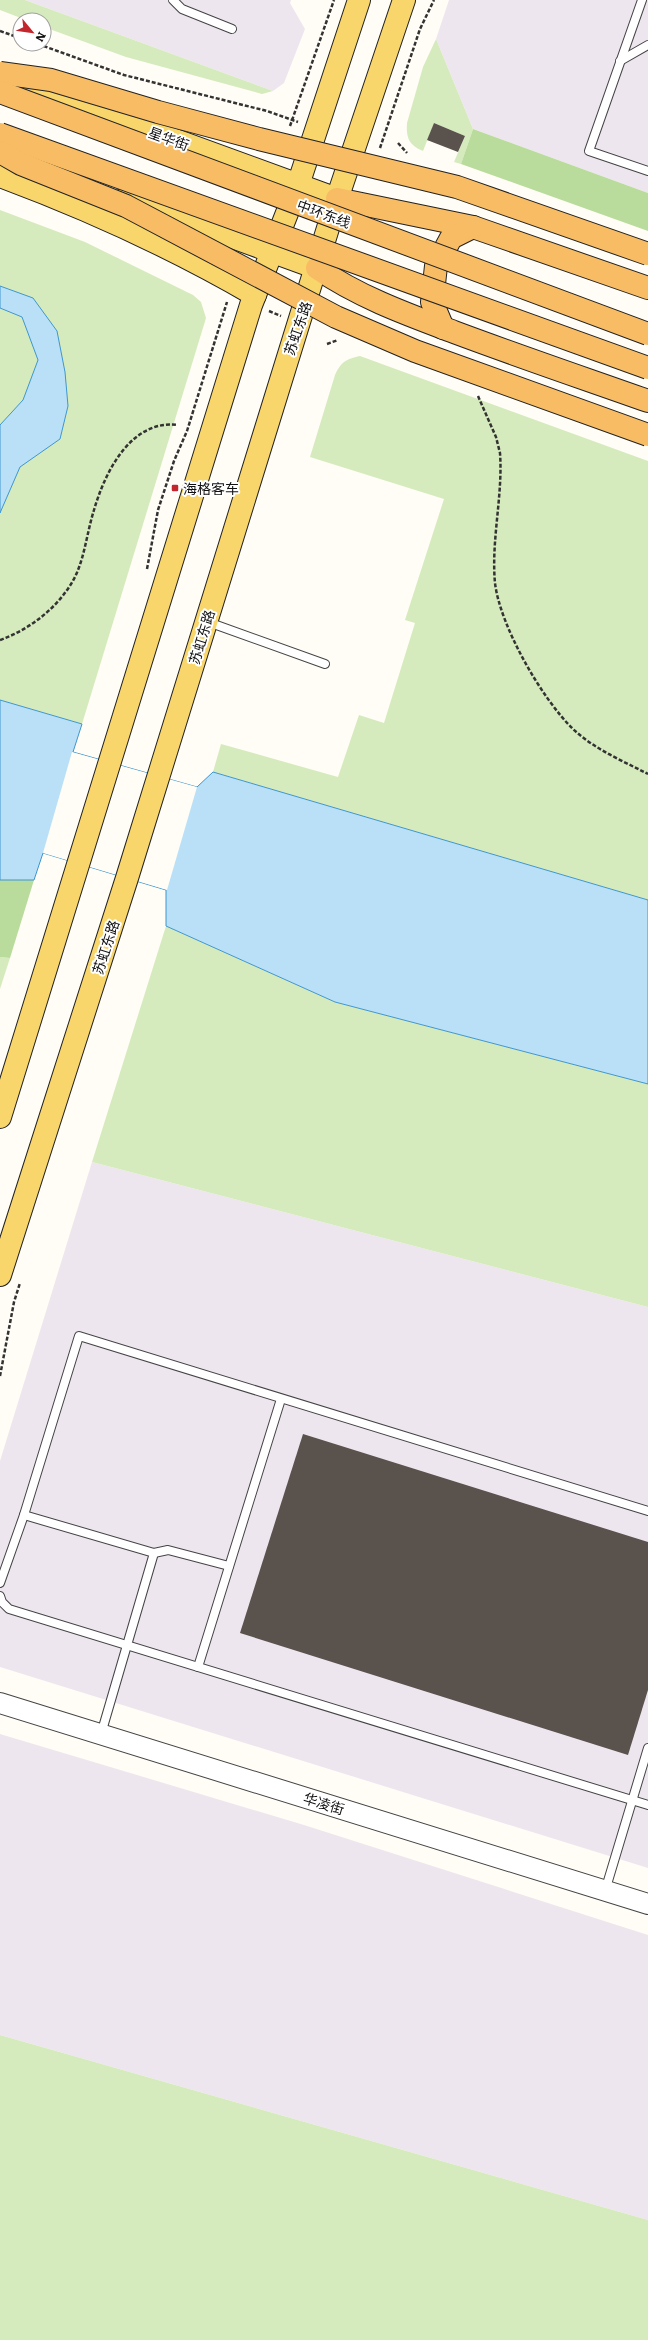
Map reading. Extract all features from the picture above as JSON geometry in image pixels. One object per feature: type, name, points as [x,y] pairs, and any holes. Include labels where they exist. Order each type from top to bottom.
[{"type":"highway","points":[[0,72],[51,80],[158,112],[259,139],[457,187],[648,254]]},
{"type":"highway","name":"中环东线","points":[[0,92],[648,334]]},
{"type":"highway","points":[[0,134],[648,368]]},
{"type":"highway","points":[[0,152],[21,164],[126,206],[336,317],[415,351],[648,435]]},
{"type":"highway","points":[[337,199],[473,227],[648,288]]},
{"type":"highway","points":[[443,328],[432,302],[436,266],[451,238],[473,227]]},
{"type":"highway","points":[[317,268],[347,288],[399,311],[648,401]]},
{"type":"main road","points":[[0,1117],[80,864],[165,580],[255,295],[298,185],[359,0]]},
{"type":"main road","name":"苏虹东路","points":[[0,1275],[127,878],[205,620],[317,268],[337,199],[404,0]]},
{"type":"main road","name":"星华街","points":[[0,76],[337,199]]},
{"type":"main road","points":[[0,152],[317,268]]},
{"type":"main road","points":[[0,176],[51,195],[141,234],[210,269],[255,295]]},
{"type":"street","name":"华凌街","points":[[0,1703],[648,1904]]},
{"type":"lane","points":[[173,0],[182,9],[232,29]]},
{"type":"lane","points":[[642,0],[589,151],[648,171]]},
{"type":"lane","points":[[620,61],[648,45]]},
{"type":"lane","points":[[205,620],[324,664]]},
{"type":"lane","points":[[0,1583],[24,1516],[79,1336],[648,1512]]},
{"type":"lane","points":[[198,1667],[281,1399]]},
{"type":"lane","points":[[24,1516],[154,1553],[168,1550],[229,1566]]},
{"type":"lane","points":[[101,1734],[154,1553]]},
{"type":"lane","points":[[0,1596],[2,1602],[9,1609],[648,1805]]},
{"type":"lane","points":[[605,1891],[648,1748]]},
{"type":"path","points":[[0,31],[12,35]]},
{"type":"path","points":[[52,49],[124,74],[267,111],[316,127]]},
{"type":"path","points":[[357,140],[387,149]]},
{"type":"path","points":[[399,153],[410,156]]},
{"type":"path","points":[[476,390],[496,437],[500,452],[495,583],[500,607],[509,630],[531,673],[556,710],[573,729],[594,745],[648,774]]},
{"type":"path","points":[[0,640],[24,628],[43,616],[67,589],[80,565],[98,498],[126,445],[154,428],[164,425],[178,425]]},
{"type":"shaded area","points":[[25,0],[291,0],[290,3],[305,29],[284,83],[273,91]]},
{"type":"shaded area","points":[[449,0],[648,0],[648,193],[473,129],[436,39]]},
{"type":"shaded area","points":[[92,1162],[648,1307],[648,1868],[0,1667],[0,1461]]},
{"type":"shaded area","points":[[0,1734],[304,1825],[648,1935],[648,2220],[0,2035]]},
{"type":"green space","points":[[0,0],[25,0],[273,91],[262,94],[126,57],[52,30],[52,12],[12,12],[12,15],[0,10]]},
{"type":"green space","points":[[436,39],[473,129],[461,164],[454,162],[465,136],[434,123],[423,151],[414,146],[409,140],[407,133],[407,123],[423,67]]},
{"type":"green space","points":[[473,129],[648,193],[648,231],[461,164]]},
{"type":"green space","points":[[0,210],[85,242],[193,295],[201,302],[206,318],[82,724],[0,700]]},
{"type":"green space","points":[[360,356],[648,461],[648,900],[213,772],[221,744],[338,777],[359,715],[384,723],[415,623],[405,620],[444,499],[310,457],[335,375],[339,367],[344,362],[351,358]]},
{"type":"green space","points":[[19,878],[34,880],[10,958],[0,957],[0,880]]},
{"type":"green space","points":[[166,926],[335,1002],[648,1084],[648,1307],[92,1162]]},
{"type":"green space","points":[[0,957],[10,958],[0,989]]},
{"type":"green space","points":[[0,2035],[648,2220],[648,2340],[0,2340]]},
{"type":"water","points":[[0,286],[33,298],[57,331],[65,372],[68,406],[60,439],[20,467],[0,513],[0,425],[23,400],[38,360],[22,317],[0,308]]},
{"type":"water","points":[[0,700],[82,724],[73,752],[197,787],[213,772],[648,900],[648,1084],[335,1002],[166,926],[166,890],[43,853],[34,880],[0,880]]},
{"type":"pier","points":[[72,752],[197,787],[167,890],[43,853]]},
{"type":"building","points":[[434,123],[465,136],[458,152],[427,140]]},
{"type":"building","points":[[303,1434],[648,1542],[648,1690],[628,1755],[240,1633]]},
{"type":"place","name":"海格客车","points":[[175,488]]}]
